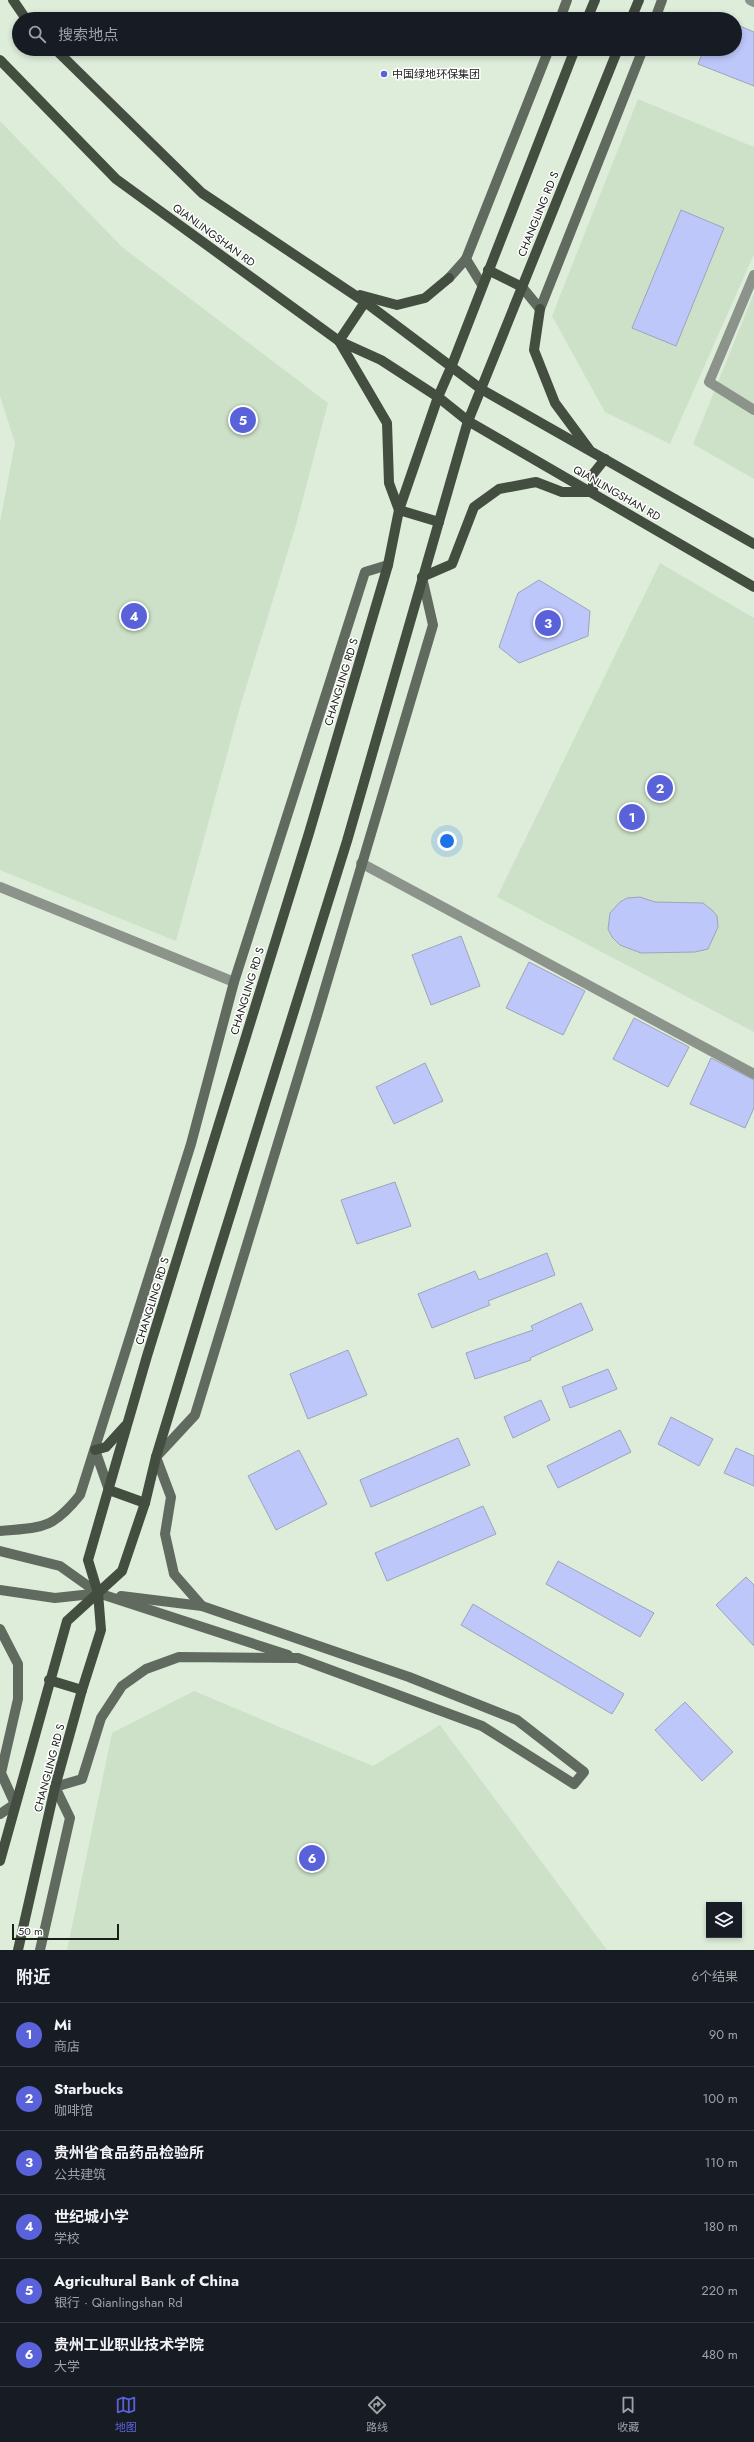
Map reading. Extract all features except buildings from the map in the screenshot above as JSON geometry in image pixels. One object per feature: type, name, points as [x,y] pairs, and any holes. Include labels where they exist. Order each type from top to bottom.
[{"type":"main road","points":[[13,0],[21,12]]},
{"type":"main road","points":[[563,12],[568,0]]},
{"type":"main road","points":[[590,12],[595,0]]},
{"type":"main road","points":[[634,12],[639,0]]},
{"type":"main road","points":[[658,12],[662,0]]},
{"type":"main road","points":[[62,56],[202,193],[365,302],[452,365],[572,56]]},
{"type":"main road","points":[[348,292],[397,305],[425,298],[449,278],[466,258],[546,56]]},
{"type":"main road","name":"CHANGLING RD S","points":[[0,1861],[49,1680],[67,1621],[122,1571],[145,1503],[156,1457],[347,841],[468,421],[615,56]]},
{"type":"main road","points":[[592,453],[555,404],[534,350],[540,309],[640,56]]},
{"type":"main road","name":"QIANLINGSHAN RD","points":[[0,60],[116,179],[339,341],[381,360],[438,398],[468,421],[593,492],[754,587]]},
{"type":"main road","points":[[466,258],[482,285]]},
{"type":"main road","points":[[488,270],[522,287],[540,309]]},
{"type":"main road","points":[[365,302],[339,341],[387,423],[389,483],[400,510],[439,522]]},
{"type":"main road","name":"CHANGLING RD S","points":[[18,1950],[55,1787],[82,1690],[101,1630],[98,1593],[88,1560],[128,1423],[309,833],[388,565],[400,510],[438,398],[452,365]]},
{"type":"main road","name":"QIANLINGSHAN RD","points":[[452,365],[481,389],[754,544]]},
{"type":"main road","points":[[202,1606],[174,1574],[165,1534],[171,1497],[156,1457],[195,1415],[318,1012],[361,863],[383,797],[433,625],[422,577],[452,564],[474,507],[498,489],[536,482],[562,492],[593,492],[593,474],[605,459]]},
{"type":"main road","points":[[0,1531],[44,1527],[65,1514],[80,1495],[191,1144],[234,982],[365,572],[388,565]]},
{"type":"main road","points":[[95,1450],[106,1447],[128,1423]]},
{"type":"main road","points":[[95,1450],[109,1490],[145,1503]]},
{"type":"main road","points":[[0,1552],[60,1566],[98,1593],[298,1658],[482,1726],[574,1784],[584,1772],[517,1720],[409,1677],[202,1606],[98,1593],[55,1598],[0,1590]]},
{"type":"main road","points":[[0,1629],[18,1664],[18,1699],[1,1773],[15,1804],[0,1814]]},
{"type":"main road","points":[[40,1950],[70,1818],[55,1787],[82,1779],[101,1718],[122,1686],[146,1669],[179,1657],[298,1658]]},
{"type":"main road","points":[[49,1680],[82,1690]]},
{"type":"street","points":[[750,0],[754,2]]},
{"type":"street","points":[[754,275],[708,382],[754,410]]},
{"type":"street","points":[[750,285],[754,299]]},
{"type":"street","points":[[361,863],[754,1074]]},
{"type":"street","points":[[0,887],[234,982]]},
{"type":"shaded area","points":[[638,99],[754,147],[754,254],[670,444],[605,412],[552,316]]},
{"type":"shaded area","points":[[0,121],[122,247],[328,403],[296,525],[240,707],[176,941],[0,870],[0,522],[15,443],[0,396]]},
{"type":"shaded area","points":[[754,293],[754,479],[693,444]]},
{"type":"shaded area","points":[[660,563],[754,618],[754,1032],[497,897]]},
{"type":"shaded area","points":[[194,1691],[373,1766],[440,1725],[607,1950],[67,1950],[112,1733]]},
{"type":"place","name":"中国绿地环保集团","points":[[384,74]]},
{"type":"place","name":"Agricultural Bank of China","points":[[243,420]]},
{"type":"place","name":"世纪城小学","points":[[134,616]]},
{"type":"place","name":"贵州省食品药品检验所","points":[[548,623]]},
{"type":"place","name":"Starbucks","points":[[660,788]]},
{"type":"place","name":"Mi","points":[[632,817]]},
{"type":"place","name":"贵州工业职业技术学院","points":[[312,1858]]}]
